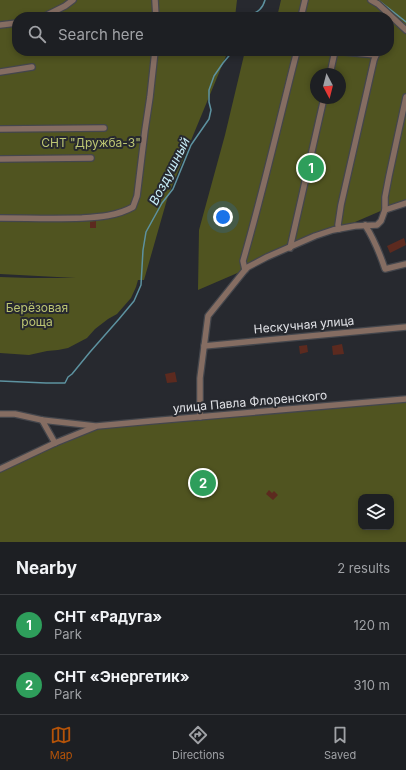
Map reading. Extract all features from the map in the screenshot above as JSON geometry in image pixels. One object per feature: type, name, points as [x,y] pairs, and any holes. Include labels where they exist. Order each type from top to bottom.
[{"type":"street","points":[[54,12],[73,0]]},
{"type":"street","points":[[155,0],[156,12]]},
{"type":"street","points":[[302,12],[305,0]]},
{"type":"street","points":[[371,0],[378,4],[386,12]]},
{"type":"street","points":[[394,20],[406,30]]},
{"type":"street","points":[[0,25],[12,24]]},
{"type":"street","points":[[0,218],[97,217],[117,214],[127,211],[133,207],[137,196],[154,56]]},
{"type":"street","points":[[245,270],[243,261],[259,204],[296,56]]},
{"type":"street","points":[[331,68],[333,56]]},
{"type":"street","points":[[339,229],[338,225],[341,205],[375,56]]},
{"type":"street","points":[[0,72],[32,68]]},
{"type":"street","points":[[200,417],[200,378],[208,316],[248,267],[315,236],[355,226],[377,225],[381,221],[385,210],[388,176],[406,97]]},
{"type":"street","points":[[290,248],[323,104]]},
{"type":"street","points":[[0,129],[104,128]]},
{"type":"street","points":[[0,159],[91,158]]},
{"type":"street","points":[[385,210],[406,203]]},
{"type":"street","points":[[365,225],[370,232],[385,269],[406,264]]},
{"type":"street","name":"Нескучная улица","points":[[204,346],[406,327]]},
{"type":"street","name":"улица Павла Флоренского","points":[[0,414],[14,414],[42,420],[97,426],[406,399]]},
{"type":"street","points":[[42,420],[55,443]]},
{"type":"street","name":"улица Павла Флоренского","points":[[0,469],[55,443],[97,426]]},
{"type":"green space","name":"СНТ \"Дружба-3\"","points":[[0,0],[237,0],[236,12],[12,12],[12,56],[226,56],[168,196],[144,280],[138,280],[131,298],[117,314],[95,329],[87,338],[68,348],[29,355],[0,353],[0,277],[76,278],[0,274]]},
{"type":"green space","points":[[281,0],[406,0],[406,200],[198,290],[199,230],[225,135],[244,56],[394,56],[394,12],[278,12]]},
{"type":"green space","points":[[406,398],[406,542],[0,542],[0,468],[100,427]]},
{"type":"building","points":[[96,221],[96,228],[90,228],[90,222]]},
{"type":"building","points":[[404,238],[406,245],[390,253],[387,246]]},
{"type":"building","points":[[342,344],[344,354],[333,355],[332,346]]},
{"type":"building","points":[[307,345],[308,352],[300,354],[299,346]]},
{"type":"building","points":[[175,372],[177,382],[167,383],[165,374]]},
{"type":"building","points":[[269,490],[272,493],[274,491],[278,495],[273,500],[266,494]]},
{"type":"waterway","name":"Воздушный","points":[[256,12],[264,4],[265,0]]},
{"type":"waterway","points":[[378,0],[393,12]]},
{"type":"waterway","points":[[394,13],[406,22]]},
{"type":"waterway","name":"Воздушный","points":[[0,381],[65,383],[68,377],[134,301],[141,285],[143,250],[146,232],[162,203],[173,189],[191,145],[209,119],[211,110],[209,90],[214,76],[229,56]]},
{"type":"place","name":"СНТ «Радуга»","points":[[311,168]]},
{"type":"place","name":"СНТ «Энергетик»","points":[[203,483]]},
{"type":"park label","name":"Берёзовая роща","points":[[37,315]]}]
